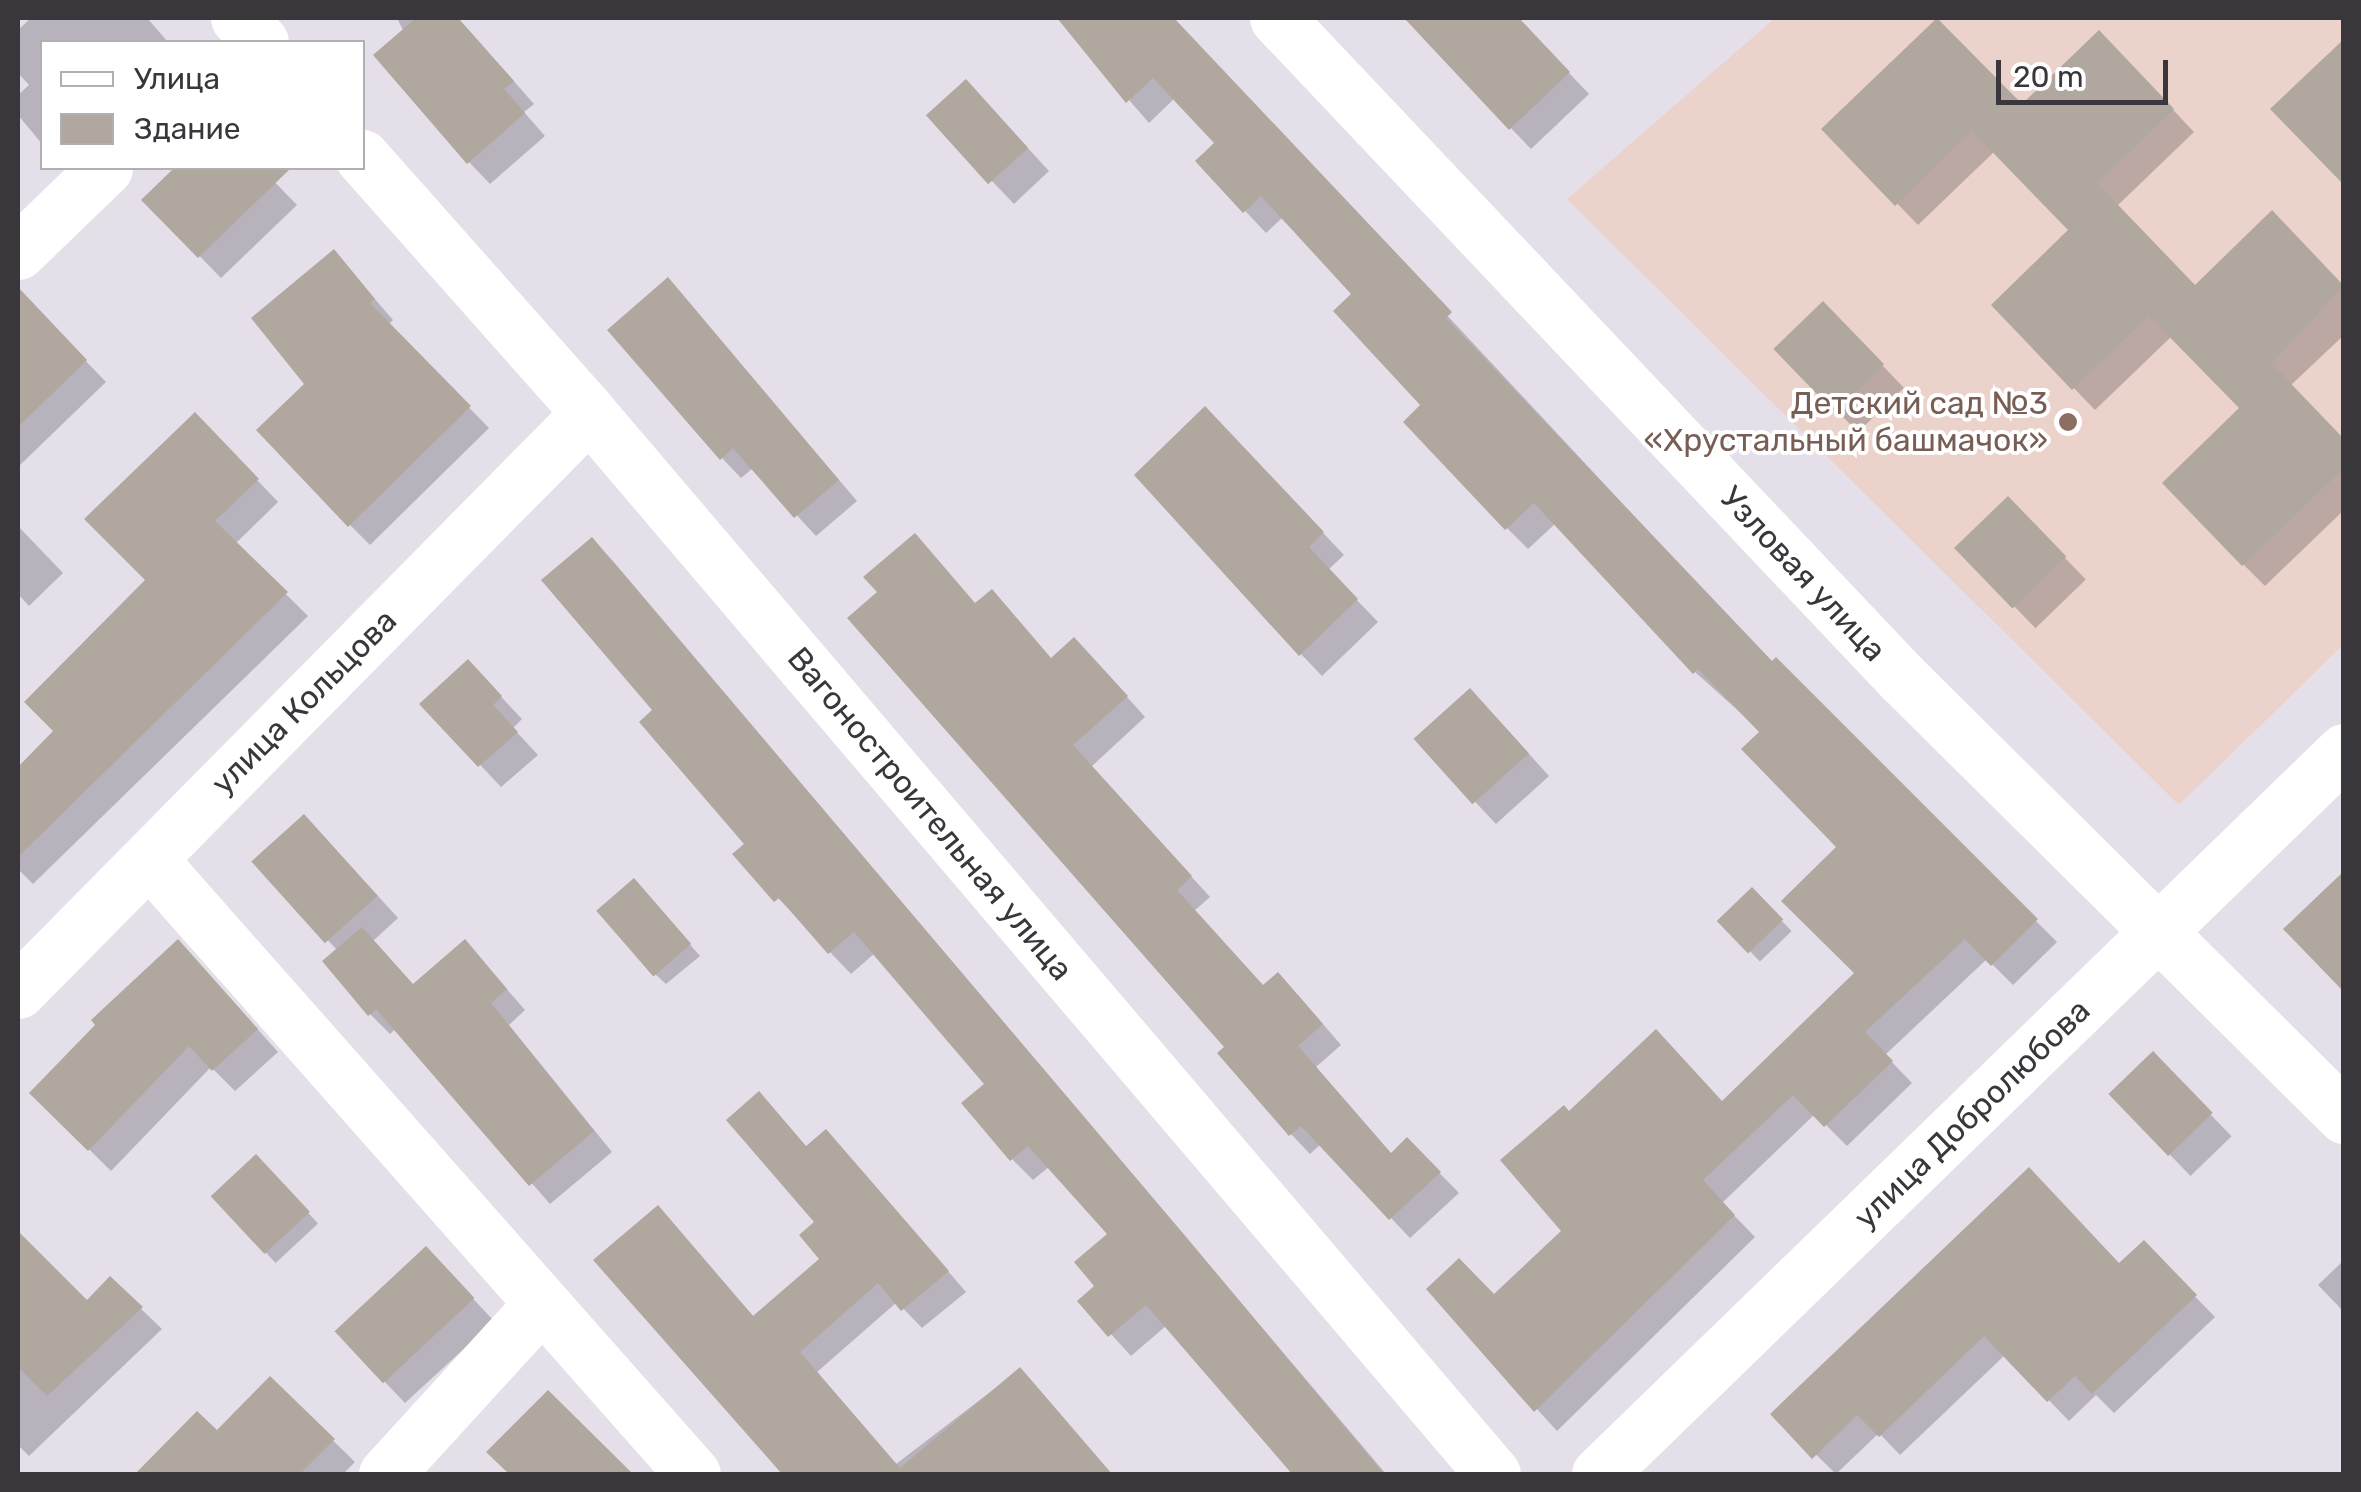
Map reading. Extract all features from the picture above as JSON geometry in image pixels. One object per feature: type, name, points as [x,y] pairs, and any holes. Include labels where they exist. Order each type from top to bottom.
[{"type":"street","name":"Узловая улица","points":[[1277,18],[1901,677],[2162,930],[2344,1116]]},
{"type":"street","name":"Вагоностроительная улица","points":[[365,160],[589,413],[1494,1474]]},
{"type":"street","points":[[18,252],[103,170]]},
{"type":"street","name":"улица Кольцова","points":[[18,991],[589,413]]},
{"type":"street","name":"улица Добролюбова","points":[[1598,1474],[2344,751]]},
{"type":"street","points":[[149,859],[693,1474]]},
{"type":"street","points":[[386,1474],[542,1304]]},
{"type":"shaded area","name":"Детский сад №3 «Хрустальный башмачок»","points":[[1775,18],[2343,18],[2343,645],[2179,805],[1567,199]]},
{"type":"building","points":[[416,18],[458,18],[514,81],[504,89],[525,113],[467,164],[373,55]]},
{"type":"building","points":[[1057,18],[1174,18],[1452,312],[1446,318],[1772,661],[1776,657],[2038,919],[1991,966],[1965,939],[1865,1032],[1893,1061],[1824,1127],[1793,1095],[1703,1180],[1735,1215],[1534,1412],[1426,1289],[1459,1258],[1494,1294],[1561,1231],[1500,1160],[1564,1105],[1569,1111],[1656,1029],[1722,1101],[1854,973],[1781,901],[1836,847],[1741,749],[1759,732],[1698,669],[1693,674],[1534,503],[1505,530],[1403,422],[1420,405],[1333,311],[1351,294],[1261,196],[1243,213],[1195,161],[1214,143],[1153,78],[1126,103]]},
{"type":"building","points":[[1404,18],[1519,18],[1570,72],[1509,130]]},
{"type":"building","points":[[1937,18],[2022,104],[2099,30],[2174,109],[2097,183],[2195,285],[2272,210],[2344,286],[2271,363],[2344,439],[2344,468],[2242,566],[2162,483],[2239,408],[2149,316],[2072,390],[1991,305],[2068,230],[1972,131],[1895,206],[1821,129]]},
{"type":"building","points":[[2344,39],[2344,185],[2270,109]]},
{"type":"building","points":[[966,79],[1028,148],[988,184],[926,115]]},
{"type":"building","points":[[172,170],[289,170],[198,258],[141,200]]},
{"type":"building","points":[[334,249],[375,299],[370,303],[471,406],[348,527],[256,430],[304,384],[251,318]]},
{"type":"building","points":[[668,277],[839,480],[794,518],[733,448],[720,460],[607,330]]},
{"type":"building","points":[[18,287],[87,360],[18,427]]},
{"type":"building","points":[[1823,301],[1884,364],[1834,412],[1773,349]]},
{"type":"building","points":[[1205,406],[1324,532],[1309,547],[1358,599],[1299,656],[1134,475]]},
{"type":"building","points":[[195,412],[259,479],[215,521],[288,592],[18,857],[18,767],[53,731],[24,702],[145,580],[84,519]]},
{"type":"building","points":[[2008,496],[2066,556],[2012,609],[1954,548]]},
{"type":"building","points":[[915,533],[975,603],[992,589],[1051,658],[1074,637],[1128,696],[1073,745],[1192,876],[1177,890],[1263,985],[1278,972],[1323,1024],[1298,1046],[1391,1153],[1407,1137],[1441,1172],[1389,1220],[1301,1126],[1289,1136],[1217,1053],[1224,1047],[847,618],[877,592],[863,577]]},
{"type":"building","points":[[592,537],[1384,1474],[1292,1474],[1146,1305],[1108,1337],[1077,1301],[1094,1286],[1074,1262],[1107,1234],[1028,1146],[1010,1161],[961,1103],[984,1084],[854,932],[828,954],[779,898],[774,902],[732,854],[744,844],[639,722],[652,710],[541,580]]},
{"type":"building","points":[[468,659],[502,696],[493,705],[518,732],[478,767],[419,704]]},
{"type":"building","points":[[1470,688],[1529,753],[1472,804],[1414,739]]},
{"type":"building","points":[[304,814],[378,896],[325,943],[251,862]]},
{"type":"building","points":[[2344,871],[2344,992],[2283,929]]},
{"type":"building","points":[[634,878],[691,944],[653,976],[596,911]]},
{"type":"building","points":[[1752,887],[1783,919],[1748,953],[1717,921]]},
{"type":"building","points":[[362,927],[413,984],[465,939],[507,989],[491,1003],[594,1131],[529,1186],[376,1009],[368,1016],[322,961]]},
{"type":"building","points":[[178,939],[258,1029],[212,1071],[189,1046],[88,1151],[29,1093],[95,1025],[91,1020]]},
{"type":"building","points":[[2153,1051],[2213,1113],[2168,1156],[2108,1094]]},
{"type":"building","points":[[759,1091],[806,1146],[826,1129],[949,1271],[901,1311],[878,1283],[800,1352],[900,1468],[1020,1367],[1112,1474],[782,1474],[593,1260],[658,1205],[753,1316],[819,1259],[799,1235],[814,1222],[726,1120]]},
{"type":"building","points":[[256,1154],[310,1212],[265,1254],[211,1196]]},
{"type":"building","points":[[2029,1167],[2119,1263],[2144,1240],[2197,1295],[2092,1394],[2075,1376],[2047,1402],[1984,1336],[1879,1437],[1857,1415],[1812,1459],[1770,1414]]},
{"type":"building","points":[[18,1231],[87,1300],[110,1276],[143,1307],[47,1396],[18,1367]]},
{"type":"building","points":[[426,1246],[474,1298],[383,1383],[335,1331]]},
{"type":"building","points":[[270,1376],[335,1439],[300,1474],[135,1474],[197,1411],[217,1430]]},
{"type":"building","points":[[548,1390],[633,1474],[509,1474],[486,1452]]},
{"type":"place","name":"Детский сад №3 «Хрустальный башмачок»","points":[[2068,422]]}]
